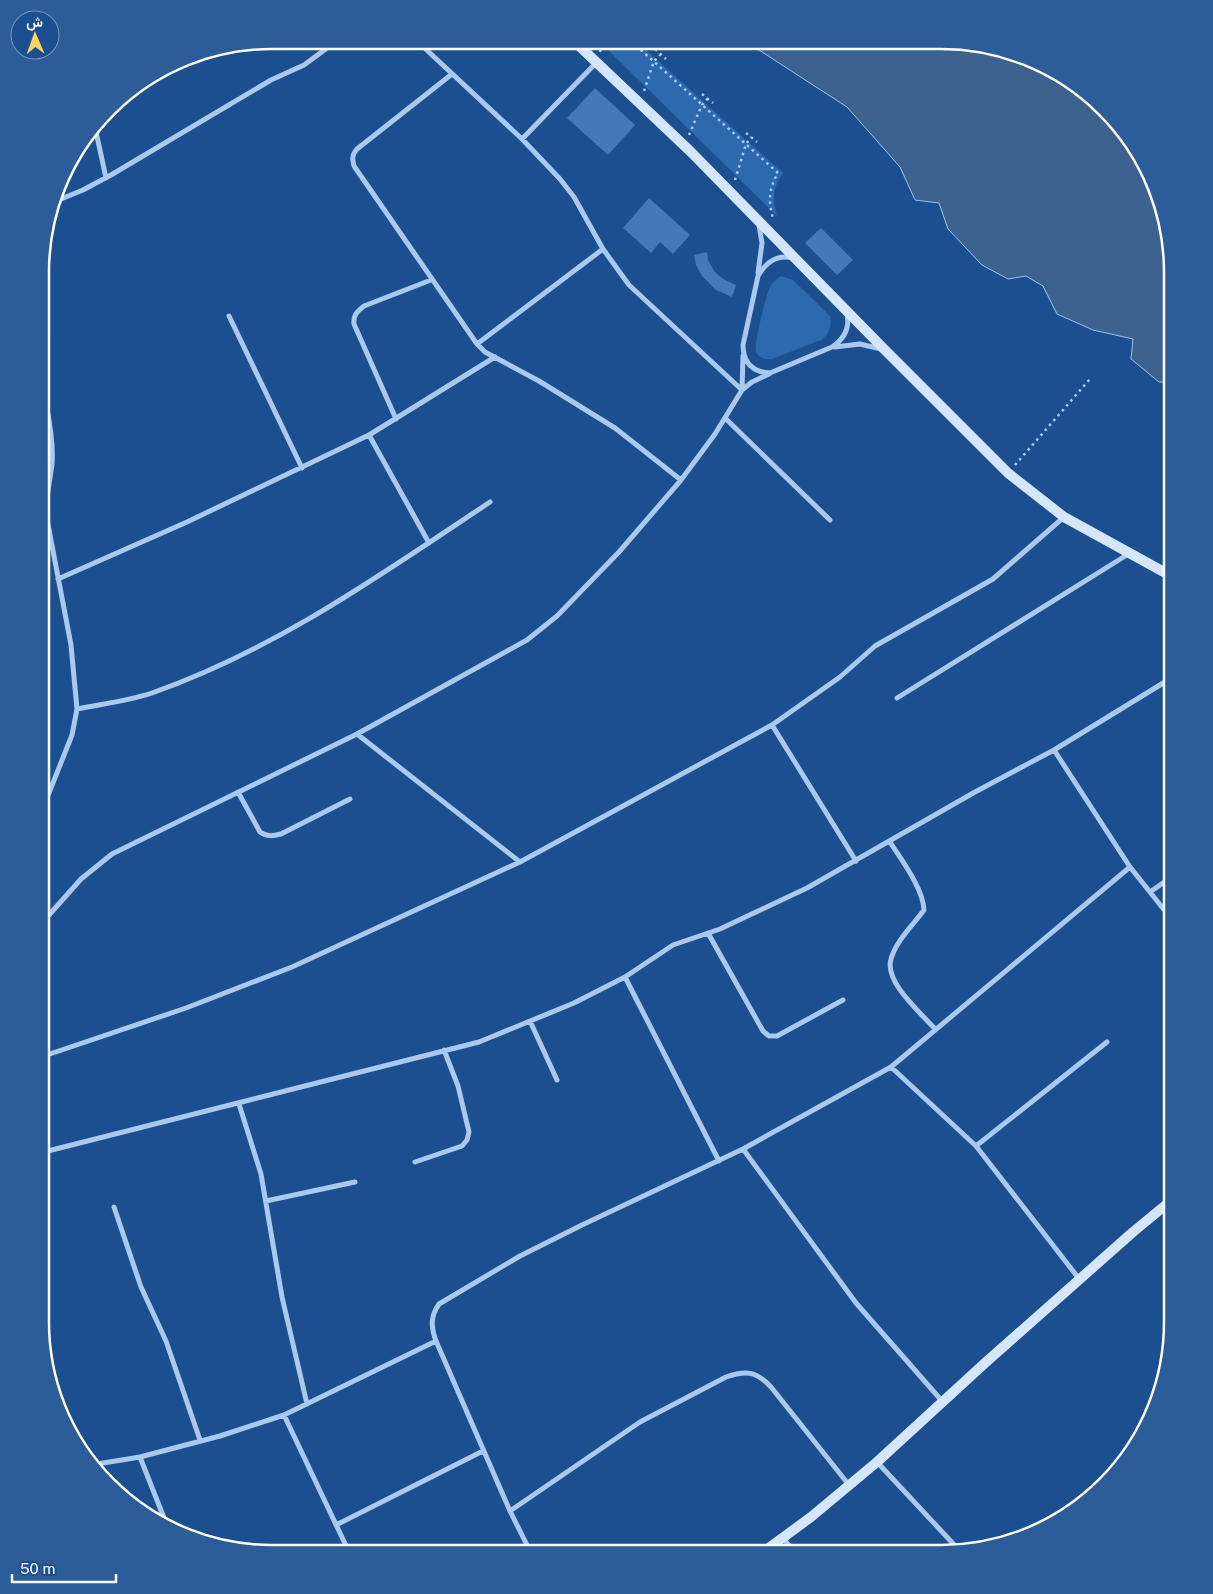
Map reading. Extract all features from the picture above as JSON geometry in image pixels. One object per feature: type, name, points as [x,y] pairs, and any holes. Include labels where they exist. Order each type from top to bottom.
[{"type":"street","points":[[62,198],[106,178],[265,84],[304,65],[326,49]]},
{"type":"street","points":[[426,49],[522,138],[560,179],[574,197],[603,249],[629,285],[742,390]]},
{"type":"street","points":[[582,49],[691,152],[884,350],[1008,473],[1064,516],[1164,572]]},
{"type":"street","points":[[522,138],[596,63]]},
{"type":"street","points":[[452,74],[357,149],[352,159],[354,166],[408,242],[431,280],[477,344],[485,352],[539,381],[615,428],[681,480]]},
{"type":"street","points":[[97,134],[106,178]]},
{"type":"street","points":[[742,390],[743,352],[758,276],[762,243],[758,220]]},
{"type":"street","points":[[477,344],[603,249]]},
{"type":"street","points":[[758,276],[762,268],[778,258],[788,257],[797,259]]},
{"type":"street","points":[[396,419],[354,324],[353,317],[364,306],[431,280]]},
{"type":"street","points":[[49,915],[81,879],[112,854],[357,734],[508,651],[542,629],[597,577],[681,480],[725,418],[742,390],[752,382],[770,373],[840,342],[848,325],[848,316],[845,309]]},
{"type":"street","points":[[230,316],[302,468]]},
{"type":"street","points":[[832,347],[860,344],[884,350]]},
{"type":"street","points":[[743,352],[745,360],[755,370],[762,373],[770,373]]},
{"type":"street","points":[[58,579],[187,522],[369,436],[495,357]]},
{"type":"street","points":[[725,418],[830,520]]},
{"type":"street","points":[[49,427],[52,463],[49,480]]},
{"type":"street","points":[[369,436],[429,543]]},
{"type":"street","points":[[78,709],[150,694],[228,663],[335,604],[490,502]]},
{"type":"street","points":[[49,1054],[186,1008],[292,968],[520,862],[772,725],[840,677],[866,653],[881,643],[993,579],[1064,516]]},
{"type":"street","points":[[49,530],[71,645],[78,709],[72,735],[49,793]]},
{"type":"street","points":[[897,698],[1130,553]]},
{"type":"street","points":[[49,1151],[479,1042],[574,1003],[625,977],[673,945],[708,933],[763,910],[856,862],[975,792],[1054,750],[1164,683]]},
{"type":"street","points":[[772,725],[856,862]]},
{"type":"street","points":[[357,734],[520,862]]},
{"type":"street","points":[[1054,750],[1130,867],[1164,910]]},
{"type":"street","points":[[238,792],[260,832],[271,836],[281,834],[350,799]]},
{"type":"street","points":[[890,842],[917,887],[924,910],[896,946],[890,960],[891,976],[901,991],[935,1029]]},
{"type":"street","points":[[527,1545],[483,1451],[436,1341],[432,1329],[433,1312],[439,1304],[520,1256],[743,1149],[891,1067],[1130,867]]},
{"type":"street","points":[[1150,892],[1164,882]]},
{"type":"street","points":[[708,933],[764,1031],[769,1036],[776,1036],[843,1000]]},
{"type":"street","points":[[625,977],[719,1161]]},
{"type":"street","points":[[530,1021],[558,1080]]},
{"type":"street","points":[[976,1146],[1107,1042]]},
{"type":"street","points":[[415,1162],[462,1146],[470,1132],[458,1086],[444,1050]]},
{"type":"street","points":[[891,1067],[976,1146],[1080,1280]]},
{"type":"street","points":[[239,1104],[256,1157],[266,1201],[282,1297],[306,1404]]},
{"type":"street","points":[[743,1149],[856,1303],[942,1401]]},
{"type":"street","points":[[266,1201],[355,1182]]},
{"type":"street","points":[[774,1545],[877,1462],[942,1401],[1164,1206]]},
{"type":"street","points":[[114,1208],[141,1287],[166,1341],[200,1440]]},
{"type":"street","points":[[100,1464],[140,1457],[220,1436],[284,1415],[436,1341]]},
{"type":"street","points":[[510,1511],[640,1422],[726,1377],[749,1372],[762,1377],[771,1387],[849,1485]]},
{"type":"street","points":[[284,1415],[346,1545]]},
{"type":"street","points":[[336,1525],[483,1451]]},
{"type":"street","points":[[140,1457],[164,1517]]},
{"type":"street","points":[[877,1462],[954,1545]]},
{"type":"street","points":[[783,1538],[789,1545]]},
{"type":"path","points":[[640,49],[778,173],[773,182],[770,195],[770,210],[773,219]]},
{"type":"path","points":[[655,49],[666,59]]},
{"type":"path","points":[[644,91],[654,61],[661,54]]},
{"type":"path","points":[[702,94],[713,103]]},
{"type":"path","points":[[689,136],[702,105],[708,98]]},
{"type":"path","points":[[746,133],[756,142]]},
{"type":"path","points":[[735,181],[746,144],[751,138]]},
{"type":"path","points":[[1008,473],[1090,379]]},
{"type":"shaded area","points":[[607,49],[645,49],[783,173],[774,193],[777,216]]},
{"type":"shaded area","points":[[757,49],[956,49],[985,53],[999,56],[1040,72],[1065,86],[1088,104],[1109,125],[1127,148],[1147,186],[1157,214],[1164,257],[1164,382],[1159,382],[1131,359],[1133,339],[1093,330],[1057,314],[1043,286],[1026,276],[1008,279],[982,265],[948,229],[939,203],[915,200],[900,167],[847,107]]},
{"type":"shaded area","points":[[781,276],[793,280],[830,316],[831,324],[828,333],[821,340],[772,359],[765,359],[760,357],[756,351],[758,330],[770,287]]},
{"type":"building","points":[[595,88],[635,125],[608,155],[567,118]]},
{"type":"building","points":[[649,198],[690,235],[673,254],[660,242],[651,253],[623,228]]},
{"type":"building","points":[[821,228],[853,260],[837,275],[805,243]]},
{"type":"building","points":[[707,252],[708,260],[714,271],[723,279],[736,285],[732,297],[716,290],[702,276],[696,265],[694,255]]}]
